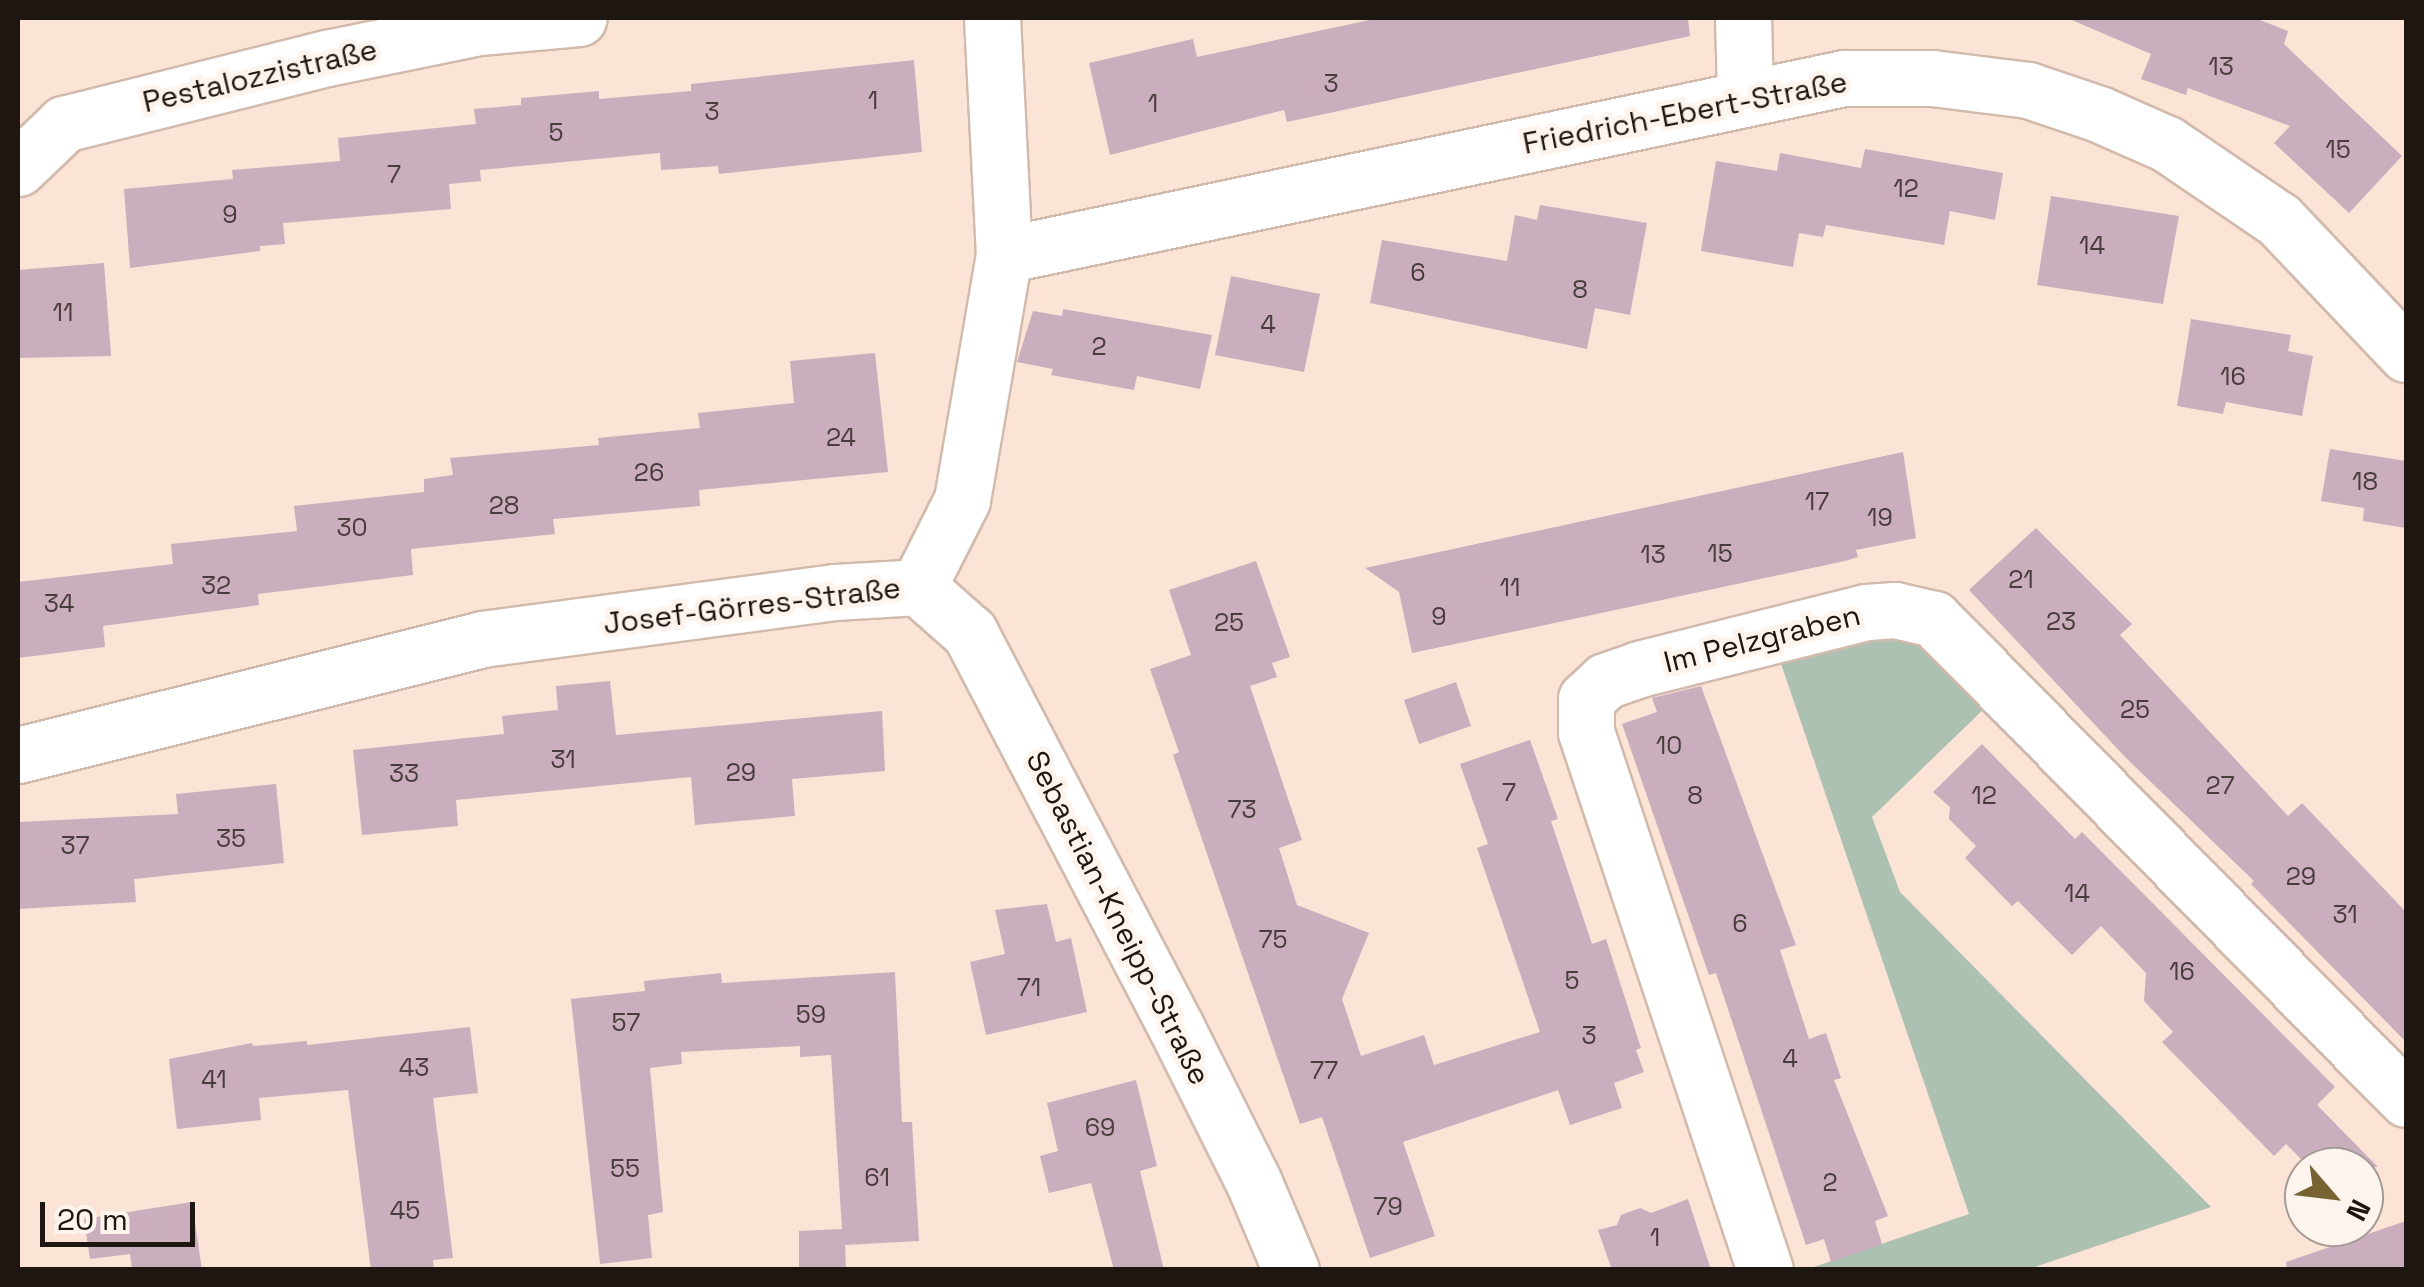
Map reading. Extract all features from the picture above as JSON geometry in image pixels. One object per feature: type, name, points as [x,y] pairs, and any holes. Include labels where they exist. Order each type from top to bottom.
[{"type":"street","name":"Pestalozzistraße","points":[[18,168],[64,124],[326,58],[478,27],[580,18]]},
{"type":"street","name":"Josef-Görres-Straße","points":[[18,756],[482,638],[835,592],[918,587],[962,500],[1004,256],[992,18]]},
{"type":"street","points":[[1743,18],[1745,97]]},
{"type":"street","name":"Friedrich-Ebert-Straße","points":[[1004,256],[1844,78],[1932,78],[2028,90],[2099,114],[2167,144],[2279,220],[2406,354]]},
{"type":"street","name":"Sebastian-Kneipp-Straße","points":[[918,587],[970,633],[1194,1062],[1254,1183],[1291,1270]]},
{"type":"street","name":"Im Pelzgraben","points":[[1765,1270],[1586,732],[1586,699],[1605,681],[1640,669],[1866,612],[1895,610],[1934,619],[2406,1099]]},
{"type":"green space","points":[[1899,629],[1913,633],[1988,705],[1872,817],[1900,892],[2211,1207],[2029,1269],[1808,1269],[1969,1214],[1778,655]]},
{"type":"building","points":[[1379,18],[1688,18],[1690,36],[1287,122],[1284,110],[1110,155],[1089,63],[1193,39],[1197,57]]},
{"type":"building","points":[[2067,18],[2255,18],[2288,31],[2284,44],[2402,156],[2349,213],[2274,143],[2290,126],[2188,88],[2186,95],[2141,79],[2151,54]]},
{"type":"building","points":[[914,60],[922,152],[719,174],[718,166],[661,170],[660,153],[480,170],[481,181],[449,184],[451,209],[283,223],[285,244],[260,246],[260,251],[130,268],[124,189],[233,179],[232,170],[340,161],[338,138],[476,124],[474,109],[521,105],[521,98],[599,91],[599,99],[691,91],[691,84]]},
{"type":"building","points":[[1865,149],[2003,173],[1995,220],[1950,211],[1944,245],[1826,225],[1823,237],[1799,233],[1793,267],[1701,251],[1716,161],[1777,171],[1780,153],[1861,168]]},
{"type":"building","points":[[2051,196],[2179,216],[2163,304],[2037,285]]},
{"type":"building","points":[[1540,205],[1647,223],[1630,315],[1595,308],[1587,349],[1370,303],[1382,240],[1507,261],[1515,215],[1537,220]]},
{"type":"building","points":[[104,263],[111,356],[18,358],[18,270]]},
{"type":"building","points":[[1231,276],[1320,294],[1304,372],[1215,355]]},
{"type":"building","points":[[1063,309],[1212,335],[1200,389],[1137,376],[1134,390],[1051,375],[1053,369],[1017,362],[1033,311],[1062,316]]},
{"type":"building","points":[[2191,319],[2291,335],[2288,351],[2313,356],[2302,416],[2226,402],[2223,414],[2177,406]]},
{"type":"building","points":[[875,353],[888,472],[699,490],[700,506],[553,519],[555,534],[411,549],[413,575],[258,594],[259,605],[103,626],[105,647],[18,658],[18,582],[173,564],[171,544],[297,531],[294,506],[424,492],[424,479],[453,475],[450,458],[599,445],[598,438],[700,428],[698,413],[794,403],[790,361]]},
{"type":"building","points":[[2330,449],[2406,461],[2406,528],[2363,521],[2364,508],[2321,501]]},
{"type":"building","points":[[1903,452],[1916,538],[1856,550],[1858,557],[1845,561],[1412,653],[1399,592],[1365,568]]},
{"type":"building","points":[[2036,528],[2132,624],[2120,635],[2288,816],[2302,803],[2406,912],[2406,1042],[2251,884],[2254,881],[2126,758],[1969,590]]},
{"type":"building","points":[[1256,561],[1290,657],[1272,663],[1277,677],[1250,686],[1302,840],[1279,848],[1297,905],[1369,933],[1342,999],[1361,1056],[1424,1035],[1434,1065],[1540,1032],[1477,848],[1488,844],[1460,764],[1530,740],[1558,819],[1551,821],[1592,944],[1606,939],[1641,1048],[1636,1050],[1644,1072],[1614,1083],[1622,1108],[1570,1125],[1558,1090],[1403,1142],[1435,1236],[1370,1258],[1322,1117],[1300,1124],[1173,755],[1179,752],[1150,669],[1191,655],[1169,590]]},
{"type":"building","points":[[610,681],[616,735],[882,711],[885,771],[792,779],[795,816],[695,825],[691,777],[456,800],[458,826],[362,835],[353,750],[504,734],[502,716],[558,710],[556,686]]},
{"type":"building","points":[[1456,682],[1471,726],[1419,744],[1404,700]]},
{"type":"building","points":[[1701,686],[1796,945],[1780,950],[1809,1039],[1826,1033],[1841,1078],[1834,1080],[1888,1216],[1875,1221],[1882,1244],[1831,1262],[1824,1239],[1806,1245],[1716,973],[1709,975],[1622,724],[1657,712],[1652,698]]},
{"type":"building","points":[[1982,744],[2075,839],[2082,832],[2335,1087],[2317,1105],[2358,1147],[2286,1144],[2274,1156],[2162,1042],[2173,1032],[2144,1001],[2146,973],[2101,926],[2072,955],[2018,901],[2012,906],[1965,858],[1976,846],[1949,819],[1950,807],[1933,792]]},
{"type":"building","points":[[276,784],[284,863],[134,879],[136,902],[18,909],[18,822],[178,814],[176,794]]},
{"type":"building","points":[[1047,904],[1056,942],[1071,938],[1087,1012],[986,1035],[970,962],[1005,954],[995,910]]},
{"type":"building","points":[[895,972],[902,1122],[912,1122],[919,1241],[845,1245],[846,1270],[799,1270],[799,1231],[842,1229],[831,1055],[800,1057],[800,1046],[681,1052],[682,1064],[650,1068],[663,1212],[648,1215],[652,1258],[600,1264],[571,999],[645,991],[644,981],[721,973],[722,983]]},
{"type":"building","points":[[470,1027],[478,1093],[433,1098],[453,1258],[433,1260],[434,1270],[371,1270],[348,1090],[259,1098],[261,1120],[177,1129],[169,1059],[252,1043],[253,1046],[307,1041],[307,1045]]},
{"type":"building","points":[[1136,1080],[1157,1166],[1140,1171],[1164,1270],[1114,1270],[1091,1183],[1049,1193],[1040,1156],[1058,1151],[1047,1103]]},
{"type":"building","points":[[1688,1199],[1711,1270],[1612,1270],[1598,1230],[1617,1225],[1621,1215],[1640,1208],[1651,1213]]},
{"type":"building","points":[[192,1202],[202,1270],[132,1270],[130,1254],[90,1259],[84,1219]]},
{"type":"building","points":[[2406,1221],[2406,1270],[2287,1270],[2286,1262],[2330,1247],[2384,1247],[2384,1229]]}]
